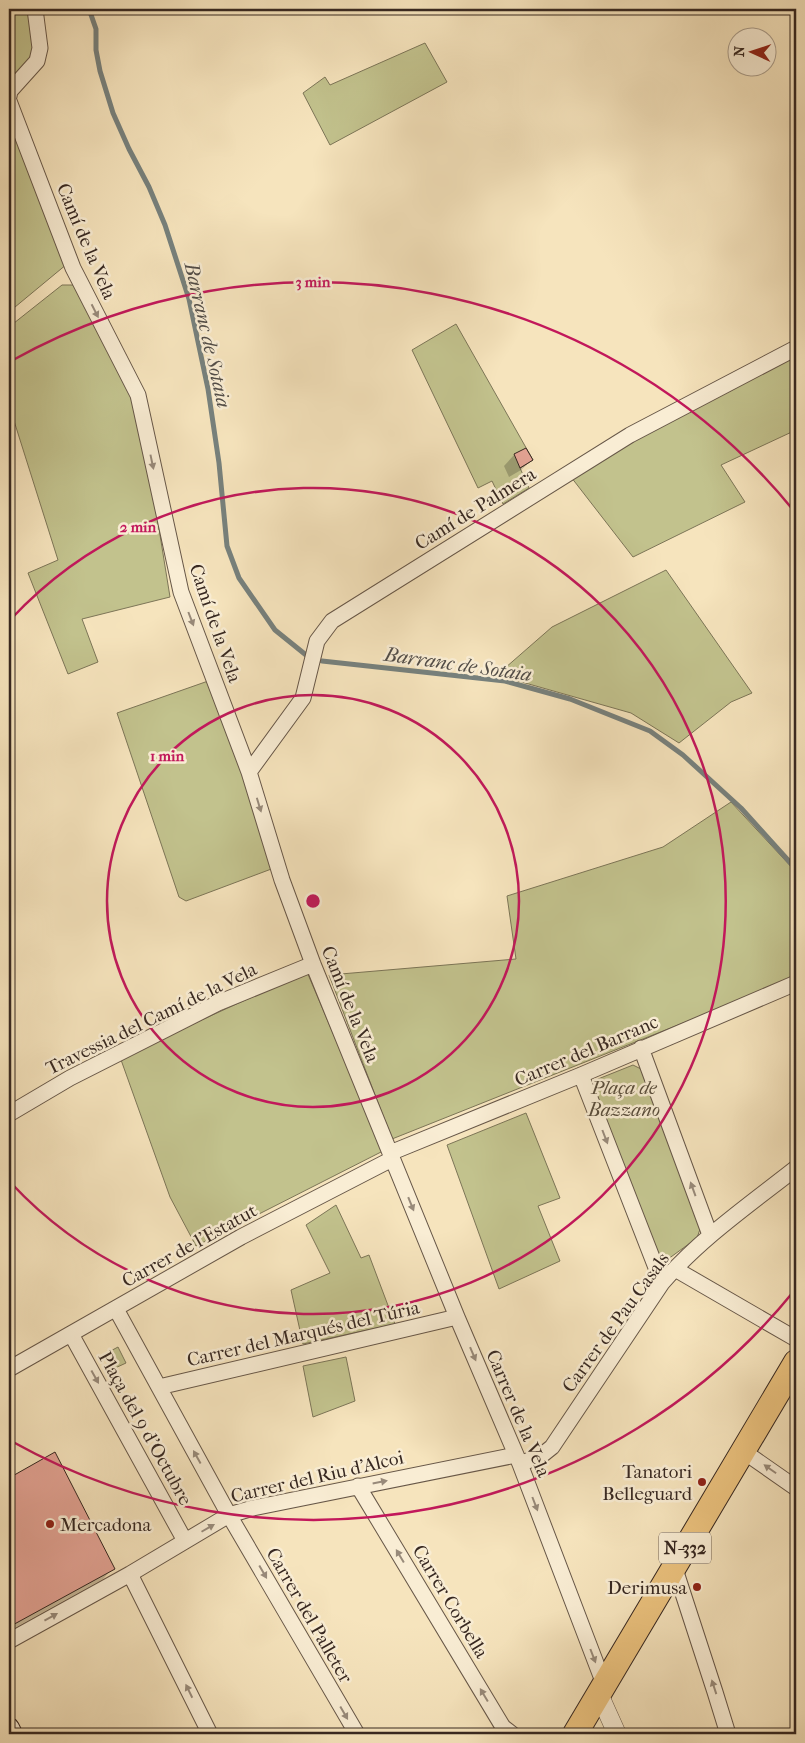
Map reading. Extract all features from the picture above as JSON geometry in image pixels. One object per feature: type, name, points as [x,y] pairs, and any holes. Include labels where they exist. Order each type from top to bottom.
[{"type":"highway","name":"N-332","points":[[575,1734],[796,1362]]},
{"type":"main road","points":[[9,1728],[12,1734]]},
{"type":"street","points":[[9,96],[10,91],[36,61],[40,48],[36,9]]},
{"type":"street","name":"Camí de la Vela","points":[[9,101],[73,268],[138,395],[180,592],[248,772],[282,880],[313,964],[391,1156]]},
{"type":"street","name":"Camí de Palmera","points":[[248,772],[303,698],[317,641],[332,620],[630,435],[796,348]]},
{"type":"street","name":"Travessia del Camí de la Vela","points":[[9,1114],[70,1078],[218,1003],[313,964]]},
{"type":"street","name":"Carrer del Barranc","points":[[391,1156],[796,983]]},
{"type":"street","points":[[641,1048],[710,1235]]},
{"type":"street","points":[[581,1075],[662,1283]]},
{"type":"street","name":"Carrer de l'Estatut","points":[[9,1369],[235,1240],[391,1156]]},
{"type":"street","name":"Carrer de la Vela","points":[[391,1156],[518,1460],[601,1689]]},
{"type":"street","name":"Carrer de Pau Casals","points":[[518,1460],[542,1455],[552,1447],[662,1283],[675,1269],[710,1235],[796,1168]]},
{"type":"street","points":[[675,1269],[796,1339]]},
{"type":"street","name":"Plaça del 9 d'Octubre","points":[[116,1309],[229,1515]]},
{"type":"street","name":"Carrer del Marqués del Túria","points":[[159,1387],[457,1317]]},
{"type":"street","name":"Plaça del 9 d'Octubre","points":[[71,1334],[185,1541]]},
{"type":"street","points":[[743,1450],[796,1488]]},
{"type":"street","name":"Carrer del Riu d'Alcoi","points":[[9,1641],[130,1574],[229,1515],[253,1508],[358,1486],[518,1460]]},
{"type":"street","name":"Carrer Corbella","points":[[358,1486],[502,1732]]},
{"type":"street","name":"Carrer del Palleter","points":[[229,1515],[357,1734]]},
{"type":"street","points":[[674,1566],[728,1734]]},
{"type":"street","points":[[130,1574],[210,1734]]},
{"type":"street","points":[[601,1689],[617,1734]]},
{"type":"green space","points":[[9,9],[33,9],[36,42],[29,59],[9,81]]},
{"type":"green space","points":[[425,43],[447,82],[330,145],[303,93],[325,77],[330,85]]},
{"type":"green space","points":[[9,120],[67,264],[9,312]]},
{"type":"green space","points":[[62,285],[76,285],[130,387],[145,442],[170,597],[82,619],[98,662],[68,674],[28,573],[58,560],[9,405],[9,327]]},
{"type":"green space","points":[[456,324],[533,460],[520,468],[529,488],[503,504],[492,481],[478,488],[412,350]]},
{"type":"green space","points":[[796,353],[796,430],[721,465],[745,502],[633,557],[571,477],[656,427]]},
{"type":"green space","points":[[666,570],[752,693],[731,702],[679,743],[631,713],[497,675],[552,627]]},
{"type":"green space","points":[[211,680],[274,868],[186,901],[179,897],[117,713]]},
{"type":"green space","points":[[731,802],[796,872],[796,978],[392,1139],[329,975],[516,959],[507,896],[663,847]]},
{"type":"green space","points":[[307,972],[383,1151],[196,1246],[170,1197],[120,1057]]},
{"type":"green space","name":"Plaça de Bazzano","points":[[633,1065],[641,1069],[699,1222],[700,1229],[697,1238],[664,1262],[660,1260],[593,1085],[598,1079]]},
{"type":"green space","points":[[526,1113],[560,1198],[538,1206],[560,1261],[499,1289],[447,1145]]},
{"type":"green space","points":[[336,1205],[361,1258],[369,1255],[395,1324],[303,1344],[291,1290],[330,1273],[306,1225]]},
{"type":"green space","points":[[118,1347],[126,1363],[113,1369],[105,1354]]},
{"type":"green space","points":[[346,1357],[355,1401],[313,1417],[303,1366]]},
{"type":"building","points":[[526,448],[533,460],[520,468],[514,454]]},
{"type":"building","name":"Mercadona","points":[[55,1452],[115,1569],[9,1627],[9,1478]]},
{"type":"waterway","name":"Barranc de Sotaia","points":[[89,9],[96,29],[96,50],[100,71],[113,113],[165,225],[189,299],[208,389],[219,463],[227,546],[239,578],[275,630],[306,655]]},
{"type":"waterway","name":"Barranc de Sotaia","points":[[322,661],[505,681],[570,699],[650,731],[683,755],[741,808],[796,869]]},
{"type":"place","name":"Tanatori Belleguard","points":[[702,1482]]},
{"type":"place","name":"Mercadona","points":[[50,1524]]},
{"type":"place","name":"Derimusa","points":[[697,1587]]}]
